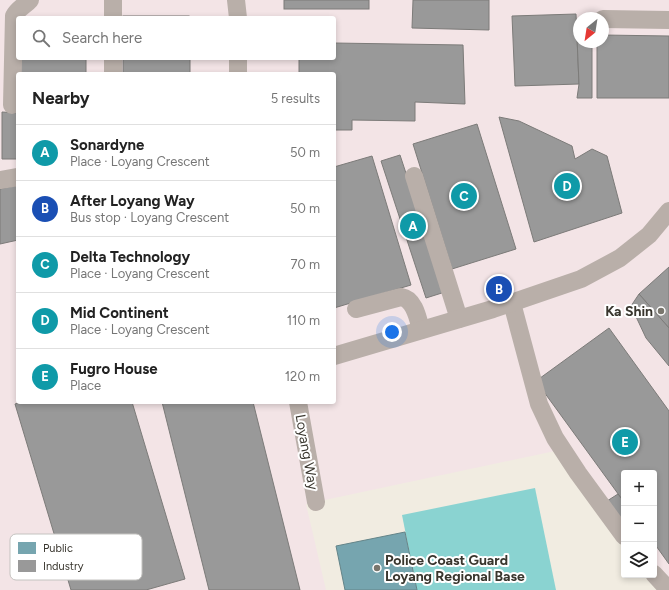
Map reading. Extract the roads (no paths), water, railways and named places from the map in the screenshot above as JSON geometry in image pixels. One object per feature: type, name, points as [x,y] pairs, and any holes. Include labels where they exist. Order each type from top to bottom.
[{"type":"street","points":[[12,105],[14,16],[16,11],[30,0]]},
{"type":"street","points":[[113,16],[114,0]]},
{"type":"street","points":[[236,0],[238,16]]},
{"type":"street","points":[[609,19],[669,20]]},
{"type":"street","points":[[113,60],[113,72]]},
{"type":"street","points":[[238,60],[238,72]]},
{"type":"street","points":[[414,176],[459,319]]},
{"type":"street","points":[[0,180],[16,177]]},
{"type":"street","points":[[336,355],[512,303],[581,279],[620,258],[649,235],[669,211]]},
{"type":"street","points":[[356,309],[401,297],[406,298],[412,303],[421,330]]},
{"type":"street","points":[[512,303],[539,404],[555,438],[578,473],[621,532]]},
{"type":"street","name":"Loyang Way","points":[[298,404],[316,502]]},
{"type":"street","points":[[657,577],[669,589]]},
{"type":"water","points":[[535,488],[556,590],[417,590],[402,515]]},
{"type":"place","name":"Mid Continent","points":[[567,186]]},
{"type":"place","name":"Delta Technology","points":[[464,196]]},
{"type":"place","name":"Sonardyne","points":[[413,226]]},
{"type":"place","name":"After Loyang Way","points":[[499,289]]},
{"type":"place","name":"Ka Shin","points":[[661,311]]},
{"type":"place","name":"Fugro House","points":[[625,442]]},
{"type":"place","name":"Police Coast Guard Loyang Regional Base","points":[[377,568]]}]
